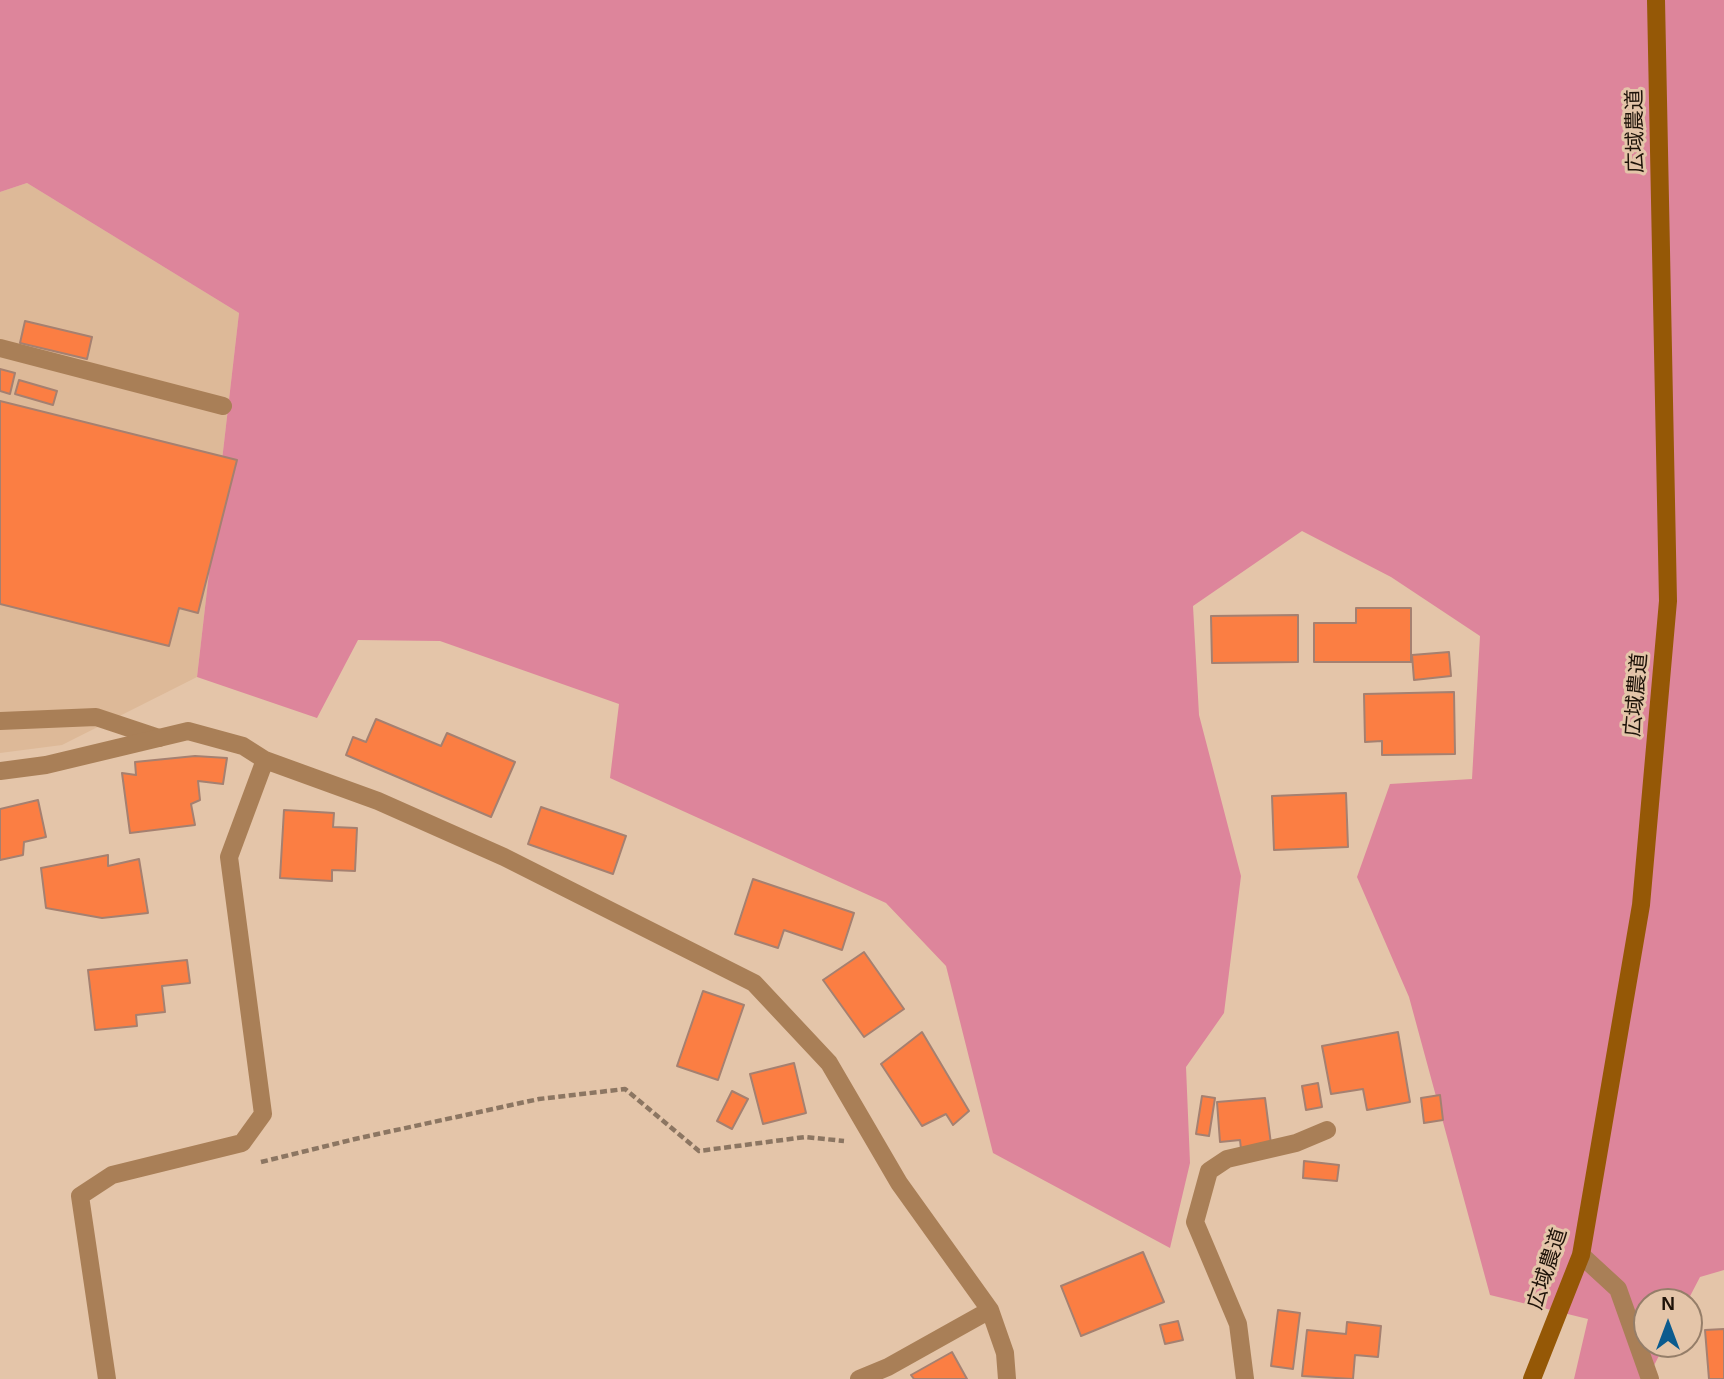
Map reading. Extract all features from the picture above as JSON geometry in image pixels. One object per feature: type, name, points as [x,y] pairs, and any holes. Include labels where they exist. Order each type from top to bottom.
[{"type":"street","name":"広域農道","points":[[1532,1379],[1581,1255],[1642,905],[1668,601],[1656,0]]},
{"type":"street","points":[[0,348],[223,406]]},
{"type":"street","points":[[0,721],[96,716],[159,738]]},
{"type":"street","points":[[0,771],[46,765],[188,731],[243,746],[265,760],[378,801],[504,857],[754,983],[829,1063],[900,1183],[990,1310],[1005,1353],[1007,1379]]},
{"type":"street","points":[[107,1379],[80,1196],[112,1175],[242,1143],[263,1114],[229,857],[265,760]]},
{"type":"street","points":[[1245,1379],[1238,1324],[1195,1222],[1209,1171],[1227,1159],[1296,1143],[1327,1130]]},
{"type":"street","points":[[1581,1255],[1618,1289],[1650,1379]]},
{"type":"street","points":[[859,1379],[888,1367],[990,1310]]},
{"type":"path","points":[[253,1164],[368,1136],[539,1100],[625,1088],[699,1151],[804,1137],[877,1145]]},
{"type":"shaded area","points":[[0,0],[1724,0],[1724,1270],[1700,1277],[1694,1288],[1633,1288],[1633,1358],[1658,1358],[1647,1379],[1574,1379],[1588,1319],[1490,1295],[1409,997],[1357,877],[1390,784],[1472,779],[1480,636],[1391,577],[1302,531],[1193,606],[1199,715],[1241,876],[1224,1013],[1186,1067],[1190,1163],[1170,1248],[993,1153],[946,966],[886,903],[610,778],[619,704],[440,641],[358,640],[317,718],[197,677],[239,313],[27,183],[0,192]]},
{"type":"shaded area","points":[[27,183],[239,313],[197,677],[62,745],[0,753],[0,192]]},
{"type":"building","points":[[25,321],[92,337],[87,359],[20,343]]},
{"type":"building","points":[[0,369],[15,373],[10,394],[0,391]]},
{"type":"building","points":[[19,380],[57,391],[53,405],[15,394]]},
{"type":"building","points":[[0,401],[237,460],[198,613],[179,608],[169,646],[0,604]]},
{"type":"building","points":[[1356,608],[1411,608],[1411,662],[1314,662],[1314,623],[1356,623]]},
{"type":"building","points":[[1298,615],[1298,662],[1212,663],[1211,616]]},
{"type":"building","points":[[1449,652],[1451,676],[1414,680],[1412,655]]},
{"type":"building","points":[[1454,692],[1455,754],[1382,755],[1382,741],[1365,742],[1364,694]]},
{"type":"building","points":[[376,719],[441,746],[447,733],[515,762],[491,817],[346,755],[353,737],[366,742]]},
{"type":"building","points":[[195,756],[227,758],[223,784],[198,781],[200,800],[191,804],[195,825],[130,833],[122,773],[136,775],[135,762]]},
{"type":"building","points":[[1346,793],[1348,847],[1274,850],[1272,796]]},
{"type":"building","points":[[38,800],[46,837],[24,842],[23,855],[0,860],[0,809]]},
{"type":"building","points":[[541,807],[626,836],[613,874],[528,844]]},
{"type":"building","points":[[284,810],[334,813],[333,827],[357,828],[355,871],[332,870],[332,881],[280,878]]},
{"type":"building","points":[[108,855],[108,866],[139,859],[148,913],[102,918],[46,908],[41,868]]},
{"type":"building","points":[[753,879],[854,913],[842,950],[784,930],[778,948],[735,934]]},
{"type":"building","points":[[864,952],[904,1009],[864,1037],[823,980]]},
{"type":"building","points":[[187,960],[190,983],[162,986],[165,1012],[136,1015],[137,1026],[95,1030],[88,970]]},
{"type":"building","points":[[703,991],[744,1005],[718,1080],[677,1066]]},
{"type":"building","points":[[922,1032],[969,1111],[953,1125],[946,1114],[922,1126],[881,1064]]},
{"type":"building","points":[[1398,1032],[1410,1102],[1367,1110],[1363,1089],[1331,1094],[1322,1046]]},
{"type":"building","points":[[794,1063],[806,1113],[763,1124],[750,1074]]},
{"type":"building","points":[[1318,1083],[1322,1107],[1306,1110],[1302,1086]]},
{"type":"building","points":[[732,1091],[748,1099],[732,1129],[717,1121]]},
{"type":"building","points":[[1440,1095],[1443,1120],[1424,1123],[1421,1098]]},
{"type":"building","points":[[1202,1096],[1215,1098],[1209,1136],[1196,1134]]},
{"type":"building","points":[[1265,1098],[1271,1144],[1241,1149],[1240,1140],[1220,1142],[1217,1102]]},
{"type":"building","points":[[1304,1161],[1339,1165],[1337,1181],[1303,1178]]},
{"type":"building","points":[[1143,1252],[1164,1302],[1081,1336],[1061,1286]]},
{"type":"building","points":[[1278,1310],[1300,1313],[1293,1369],[1271,1366]]},
{"type":"building","points":[[1178,1321],[1183,1340],[1165,1344],[1160,1325]]},
{"type":"building","points":[[1347,1322],[1381,1326],[1378,1357],[1355,1355],[1353,1379],[1302,1376],[1307,1330],[1346,1334]]},
{"type":"building","points":[[1724,1329],[1724,1379],[1709,1379],[1705,1330]]},
{"type":"building","points":[[952,1352],[967,1379],[914,1379],[911,1375]]}]
